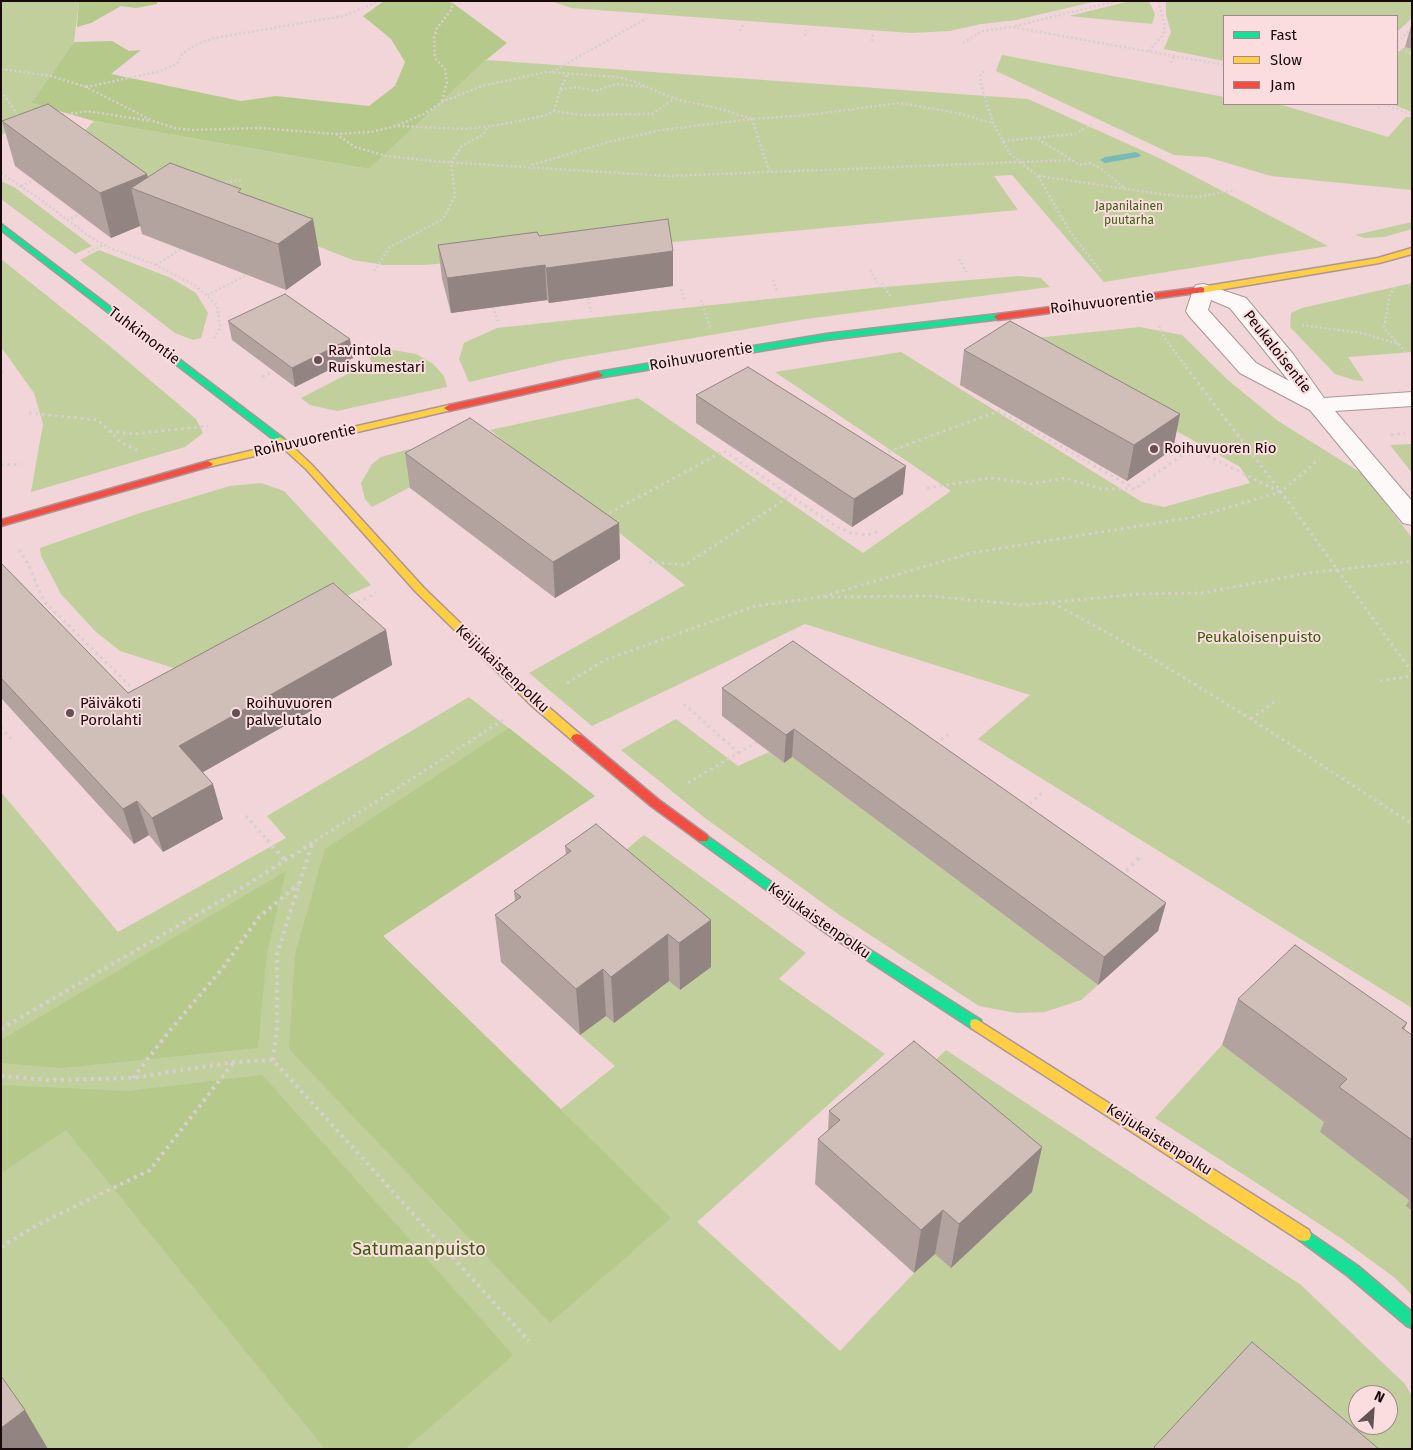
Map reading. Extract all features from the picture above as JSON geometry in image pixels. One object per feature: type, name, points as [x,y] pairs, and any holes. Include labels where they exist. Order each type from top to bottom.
[{"type":"street","name":"Tuhkimontie","points":[[1,226],[287,445]]},
{"type":"street","name":"Roihuvuorentie","points":[[1,524],[195,468],[566,381],[826,337],[1204,290],[1326,270],[1379,260],[1412,251]]},
{"type":"street","name":"Peukaloisentie","points":[[1318,405],[1248,368],[1197,311],[1204,290],[1238,304],[1285,359],[1318,405],[1412,516]]},
{"type":"street","points":[[1318,405],[1412,399]]},
{"type":"street","name":"Keijukaistenpolku","points":[[287,445],[420,590],[479,648],[535,702],[655,803],[830,930],[1296,1229],[1353,1271],[1412,1321]]},
{"type":"path","points":[[86,88],[157,72],[177,64],[182,54],[197,44],[214,38],[344,16],[372,2],[379,1]]},
{"type":"path","points":[[442,102],[447,82],[445,69],[435,58],[434,38],[437,28],[452,9],[451,1]]},
{"type":"path","points":[[962,43],[982,32],[1040,22],[1091,6],[1117,1]]},
{"type":"path","points":[[1149,51],[1162,35],[1164,26],[1158,1]]},
{"type":"path","points":[[552,73],[647,18]]},
{"type":"path","points":[[740,31],[743,25]]},
{"type":"path","points":[[1012,26],[1223,65]]},
{"type":"path","points":[[1398,41],[1412,28]]},
{"type":"path","points":[[805,36],[806,30]]},
{"type":"path","points":[[1038,38],[1041,32]]},
{"type":"path","points":[[1408,32],[1412,33]]},
{"type":"path","points":[[872,41],[873,34]]},
{"type":"path","points":[[1104,50],[1107,44]]},
{"type":"path","points":[[1398,47],[1412,54]]},
{"type":"path","points":[[1171,63],[1174,56]]},
{"type":"path","points":[[1,69],[51,76],[86,88],[153,121],[175,128],[260,128],[335,134],[371,132],[396,126],[424,114],[442,102],[497,82],[537,73],[618,77],[675,99],[721,109],[752,119]]},
{"type":"path","points":[[984,71],[980,76],[981,85],[993,123],[1010,154],[1038,176],[1070,232],[1099,270],[1106,275]]},
{"type":"path","points":[[554,111],[560,90],[568,74]]},
{"type":"path","points":[[560,90],[577,88],[595,91],[616,84],[648,87]]},
{"type":"path","points":[[1,91],[19,117]]},
{"type":"path","points":[[396,126],[451,130],[488,126],[547,115],[554,111],[582,115],[652,114],[675,99]]},
{"type":"path","points":[[529,166],[608,142],[661,130],[752,119],[809,115],[874,105],[898,103],[918,105],[993,123]]},
{"type":"path","points":[[1378,108],[1382,105]]},
{"type":"path","points":[[1386,105],[1412,115]]},
{"type":"path","points":[[59,116],[88,112],[153,121]]},
{"type":"path","points":[[752,119],[769,171]]},
{"type":"path","points":[[1003,141],[1075,134],[1094,123]]},
{"type":"path","points":[[374,271],[390,248],[443,219],[455,196],[451,162],[462,146],[484,134],[488,126]]},
{"type":"path","points":[[335,134],[355,147],[387,156],[669,176],[1071,160]]},
{"type":"path","points":[[1038,139],[1071,160],[1080,164],[1089,163],[1100,168],[1128,190]]},
{"type":"path","points":[[1,173],[90,237],[110,248],[156,265],[196,286],[217,305],[220,327],[213,340]]},
{"type":"path","points":[[1038,176],[1128,190],[1198,197],[1235,190]]},
{"type":"path","points":[[21,186],[34,180]]},
{"type":"path","points":[[216,184],[242,180]]},
{"type":"path","points":[[67,220],[79,214]]},
{"type":"path","points":[[156,265],[184,246]]},
{"type":"path","points":[[958,259],[967,273]]},
{"type":"path","points":[[870,270],[877,283]]},
{"type":"path","points":[[207,296],[247,274]]},
{"type":"path","points":[[773,280],[777,291]]},
{"type":"path","points":[[1396,286],[1390,294],[1384,328],[1405,352]]},
{"type":"path","points":[[681,289],[686,302]]},
{"type":"path","points":[[588,298],[591,312]]},
{"type":"path","points":[[701,300],[712,331]]},
{"type":"path","points":[[493,307],[498,321]]},
{"type":"path","points":[[1156,321],[1164,337],[1281,492],[1412,674],[1380,681]]},
{"type":"path","points":[[1296,324],[1361,333],[1398,344]]},
{"type":"path","points":[[1,372],[7,370]]},
{"type":"path","points":[[262,377],[274,371]]},
{"type":"path","points":[[874,458],[999,411],[1135,489]]},
{"type":"path","points":[[28,414],[98,420],[122,443],[147,452]]},
{"type":"path","points":[[110,430],[133,434],[206,426],[214,428]]},
{"type":"path","points":[[927,488],[992,478],[1031,484],[1064,478],[1102,489],[1135,489],[1192,448],[1281,492]]},
{"type":"path","points":[[604,516],[724,451],[837,527],[851,533],[867,535],[877,532]]},
{"type":"path","points":[[822,597],[971,553],[1195,516],[1281,492],[1322,456]]},
{"type":"path","points":[[1,465],[21,464]]},
{"type":"path","points":[[649,562],[685,565],[790,496]]},
{"type":"path","points":[[15,543],[27,562],[44,601],[136,692]]},
{"type":"path","points":[[563,686],[605,660],[755,606],[822,597],[931,596],[1022,605],[1140,594],[1202,593],[1302,574],[1412,560]]},
{"type":"path","points":[[343,609],[376,593]]},
{"type":"path","points":[[1052,603],[1142,652],[1251,719],[1412,824]]},
{"type":"path","points":[[1251,719],[1274,702]]},
{"type":"path","points":[[684,704],[739,753]]},
{"type":"path","points":[[1,1029],[224,899],[510,715]]},
{"type":"path","points":[[1,727],[14,741]]},
{"type":"path","points":[[930,749],[950,733]]},
{"type":"path","points":[[655,803],[757,742]]},
{"type":"path","points":[[1022,810],[1044,792]]},
{"type":"path","points":[[246,816],[285,860]]},
{"type":"path","points":[[272,1060],[277,1026],[278,954],[298,884],[313,843]]},
{"type":"path","points":[[1117,880],[1142,855]]},
{"type":"path","points":[[132,1078],[222,969],[259,917],[298,884]]},
{"type":"path","points":[[1,1076],[49,1080],[132,1078],[233,1062],[272,1060]]},
{"type":"path","points":[[272,1060],[529,1341]]},
{"type":"path","points":[[1,1248],[37,1225],[150,1170],[233,1062]]},
{"type":"green space","points":[[1,1],[79,1],[74,42],[31,103],[55,110],[1,135]]},
{"type":"green space","points":[[79,1],[157,1],[157,4],[136,8],[121,6],[91,23],[77,27]]},
{"type":"green space","points":[[384,1],[450,1],[507,43],[486,60],[369,169],[94,121],[31,103],[74,42],[112,41],[129,51],[141,50],[111,74],[241,101],[276,96],[369,106],[395,86],[405,62],[391,39],[363,16]]},
{"type":"green space","points":[[551,1],[1097,1],[1016,20],[981,24],[950,31],[911,33],[571,8]]},
{"type":"green space","points":[[1130,1],[1149,1],[1155,14],[1152,24],[1069,16]]},
{"type":"green space","points":[[1166,1],[1412,1],[1412,18],[1398,31],[1398,15],[1223,15],[1223,61],[1164,49],[1171,32],[1166,15]]},
{"type":"green space","points":[[1405,47],[1412,49],[1412,112],[1394,105],[1398,105],[1398,52]]},
{"type":"green space","points":[[1002,55],[1223,97],[1223,105],[1282,105],[1388,137],[1406,117],[1411,117],[1412,190],[1271,176],[1207,157],[1174,155],[996,71]]},
{"type":"green space","name":"Japanilainen puutarha","points":[[486,60],[1028,99],[1159,158],[1328,246],[1104,282],[1012,175],[994,176],[1018,210],[425,265],[384,265],[353,260],[153,182],[78,138],[94,121],[369,169]]},
{"type":"green space","points":[[1,181],[14,187],[92,246],[75,254],[1,199]]},
{"type":"green space","points":[[1412,222],[1412,229],[1384,237],[1365,238],[1355,235]]},
{"type":"green space","points":[[99,250],[171,278],[196,293],[208,313],[201,338],[193,340],[175,333],[80,260]]},
{"type":"green space","points":[[1,259],[106,343],[196,419],[203,433],[185,447],[31,492],[43,424],[34,393],[1,347]]},
{"type":"green space","points":[[1018,276],[1041,278],[1050,287],[806,319],[563,360],[469,382],[459,359],[464,343],[497,328],[872,288]]},
{"type":"green space","points":[[1412,283],[1412,352],[1348,357],[1364,381],[1335,374],[1290,327],[1291,313],[1302,308]]},
{"type":"green space","name":"Peukaloisenpuisto","points":[[1140,327],[1182,335],[1229,381],[1278,421],[1363,474],[1412,538],[1412,1008],[978,739],[1030,695],[805,624],[592,726],[529,673],[685,585],[490,430],[638,398],[863,553],[951,491],[775,372],[901,352],[1142,502],[1164,507],[1250,483],[1240,467],[1016,340]]},
{"type":"green space","points":[[393,350],[416,354],[433,364],[444,376],[447,387],[337,411],[310,405],[301,398],[371,362],[369,354]]},
{"type":"green space","points":[[1412,444],[1412,473],[1390,445]]},
{"type":"green space","points":[[409,449],[443,470],[372,507],[365,499],[361,483],[372,464],[381,457]]},
{"type":"green space","points":[[261,483],[284,491],[371,585],[180,670],[120,651],[95,631],[61,594],[41,556],[40,548],[140,513],[230,486]]},
{"type":"green space","name":"Satumaanpuisto","points":[[469,697],[595,796],[383,936],[561,1109],[615,1066],[580,1035],[606,1016],[599,872],[644,835],[806,953],[779,979],[885,1054],[697,1222],[840,1351],[914,1273],[935,1254],[907,1087],[946,1050],[1301,1285],[1405,1384],[1412,1396],[1412,1449],[47,1449],[1,1383],[1,792],[118,932],[286,838],[267,816]]},
{"type":"green space","points":[[676,719],[738,766],[769,752],[784,763],[792,757],[1098,985],[1081,1000],[1045,1012],[1016,1013],[979,1006],[841,916],[705,818],[621,750]]},
{"type":"green space","points":[[509,728],[595,796],[383,936],[671,1218],[550,1323],[289,1049],[295,955],[325,849]]},
{"type":"green space","points":[[286,871],[267,953],[258,1048],[61,1068],[1,1063],[1,1040]]},
{"type":"green space","points":[[1222,1045],[1328,1124],[1320,1132],[1411,1201],[1406,1206],[1412,1211],[1412,1295],[1395,1278],[1342,1239],[1155,1118]]},
{"type":"green space","points":[[262,1075],[513,1355],[405,1449],[325,1449],[66,1130],[1,1173],[1,1085],[128,1091]]},
{"type":"building","points":[[48,104],[147,174],[100,193],[2,121]]},
{"type":"building","points":[[170,163],[241,189],[238,192],[313,219],[278,244],[131,188]]},
{"type":"building","points":[[668,219],[673,251],[546,268],[545,265],[447,278],[438,245],[537,232],[539,236]]},
{"type":"building","points":[[285,294],[350,339],[292,368],[228,321]]},
{"type":"building","points":[[1010,321],[1180,414],[1134,445],[964,350]]},
{"type":"building","points":[[748,367],[906,466],[854,499],[696,395]]},
{"type":"building","points":[[470,418],[619,523],[553,562],[405,453]]},
{"type":"building","name":"Roihuvuoren palvelutalo","points":[[1,563],[128,693],[333,583],[386,630],[179,746],[213,784],[152,818],[137,801],[123,809],[1,678]]},
{"type":"building","points":[[793,641],[1166,903],[1104,957],[794,729],[786,735],[722,688]]},
{"type":"building","points":[[596,824],[711,920],[679,943],[668,934],[611,977],[603,969],[576,989],[495,915],[521,897],[514,891],[571,851],[565,846]]},
{"type":"building","points":[[1295,945],[1407,1023],[1402,1028],[1412,1035],[1412,1140],[1339,1087],[1347,1079],[1238,999]]},
{"type":"building","points":[[914,1041],[1042,1147],[959,1224],[943,1210],[921,1230],[818,1139],[840,1120],[829,1111]]},
{"type":"building","points":[[1252,1342],[1348,1423],[1348,1435],[1362,1435],[1379,1449],[1156,1449],[1154,1447]]},
{"type":"building","points":[[1,1376],[25,1410],[1,1428]]},
{"type":"waterway","points":[[1105,160],[1136,155]]},
{"type":"traffic: fast","points":[[1,226],[280,440]]},
{"type":"traffic: fast","points":[[598,375],[826,337],[998,317]]},
{"type":"traffic: fast","points":[[703,838],[830,930],[976,1024]]},
{"type":"traffic: fast","points":[[1304,1235],[1353,1271],[1412,1321]]},
{"type":"traffic: slow","points":[[1201,290],[1326,270],[1379,260],[1412,251]]},
{"type":"traffic: slow","points":[[208,464],[449,408]]},
{"type":"traffic: slow","points":[[280,440],[309,467],[420,590],[535,702],[577,738]]},
{"type":"traffic: slow","points":[[976,1024],[1304,1235]]},
{"type":"traffic: jam","points":[[998,317],[1201,290]]},
{"type":"traffic: jam","points":[[449,408],[598,375]]},
{"type":"traffic: jam","points":[[1,523],[208,464]]},
{"type":"traffic: jam","points":[[577,738],[655,803],[703,838]]},
{"type":"place","name":"Ravintola Ruiskumestari","points":[[318,360]]},
{"type":"place","name":"Roihuvuoren Rio","points":[[1154,449]]},
{"type":"place","name":"Päiväkoti Porolahti","points":[[70,713]]},
{"type":"place","name":"Roihuvuoren palvelutalo","points":[[236,713]]}]
